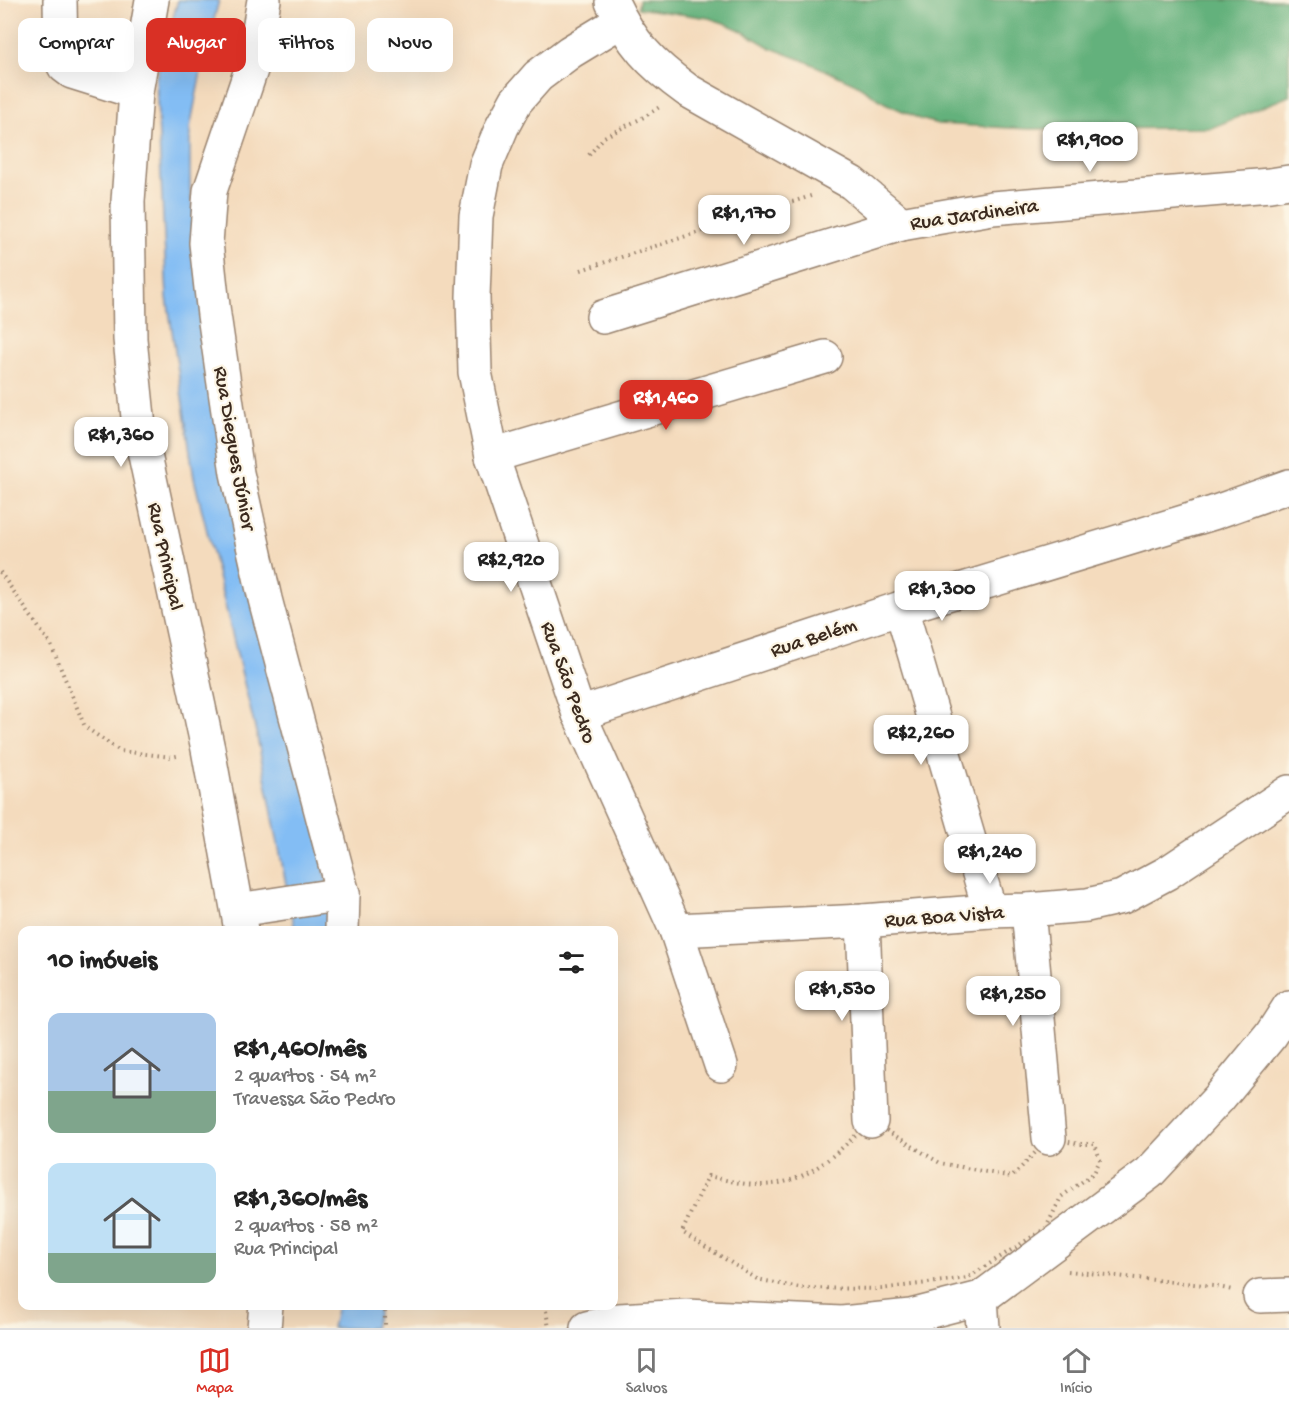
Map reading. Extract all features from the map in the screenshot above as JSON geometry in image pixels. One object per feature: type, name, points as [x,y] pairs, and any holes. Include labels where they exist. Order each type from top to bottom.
[{"type":"street","points":[[60,0],[61,59],[64,66],[72,72],[136,92]]},
{"type":"street","name":"Rua Principal","points":[[152,0],[136,92],[128,201],[130,339],[139,427],[208,749],[240,920]]},
{"type":"street","name":"Rua Diegues Júnior","points":[[264,0],[253,64],[210,191],[206,243],[237,473],[265,599],[339,895],[342,926]]},
{"type":"street","name":"Rua Jardineira","points":[[616,10],[644,55],[664,73],[687,90],[852,183],[901,224],[992,208],[1289,182]]},
{"type":"street","name":"Rua São Pedro","points":[[616,10],[570,52],[538,76],[516,101],[486,165],[476,216],[473,297],[475,372],[492,456],[579,714],[676,930],[721,1065]]},
{"type":"street","points":[[603,317],[901,224]]},
{"type":"street","points":[[492,456],[825,357]]},
{"type":"street","name":"Rua Belém","points":[[579,714],[901,608],[1213,513],[1289,486]]},
{"type":"street","points":[[901,608],[990,910]]},
{"type":"street","name":"Rua Boa Vista","points":[[676,930],[863,921],[990,910],[1028,910],[1087,905],[1122,897],[1167,873],[1289,792]]},
{"type":"street","points":[[240,920],[277,904],[339,895]]},
{"type":"street","points":[[1028,910],[1049,1138]]},
{"type":"street","points":[[863,921],[871,1121]]},
{"type":"street","points":[[587,1328],[619,1320],[686,1316],[842,1323],[982,1313],[1149,1173],[1219,1098],[1271,1035],[1289,1007]]},
{"type":"street","points":[[264,1328],[266,1310]]},
{"type":"path","points":[[590,155],[604,137],[644,117],[687,90]]},
{"type":"path","points":[[581,270],[852,183]]},
{"type":"path","points":[[0,572],[51,645],[85,727],[120,751],[172,757],[208,749]]},
{"type":"path","points":[[871,1121],[940,1163],[1012,1176],[1049,1138],[1079,1144],[1095,1144],[1100,1160],[1094,1173],[1061,1197],[1046,1228],[967,1278],[881,1289],[799,1288],[757,1279],[682,1232],[708,1176],[757,1185],[786,1182],[801,1177],[820,1167],[871,1121]]},
{"type":"path","points":[[1112,1275],[1275,1295]]},
{"type":"path","points":[[385,1310],[385,1328]]},
{"type":"path","points":[[546,1310],[549,1328]]},
{"type":"green space","points":[[639,0],[1289,0],[1289,96],[1211,128],[1029,129],[938,124],[920,119],[885,103],[856,84],[771,48],[724,23],[709,18],[638,8]]},
{"type":"water","points":[[178,0],[219,0],[214,18],[173,18]]},
{"type":"water","points":[[158,72],[201,72],[190,128],[190,190],[212,325],[336,926],[294,926],[257,736],[194,478],[167,297],[156,78]]},
{"type":"water","points":[[336,1310],[379,1310],[374,1328],[332,1328]]}]
